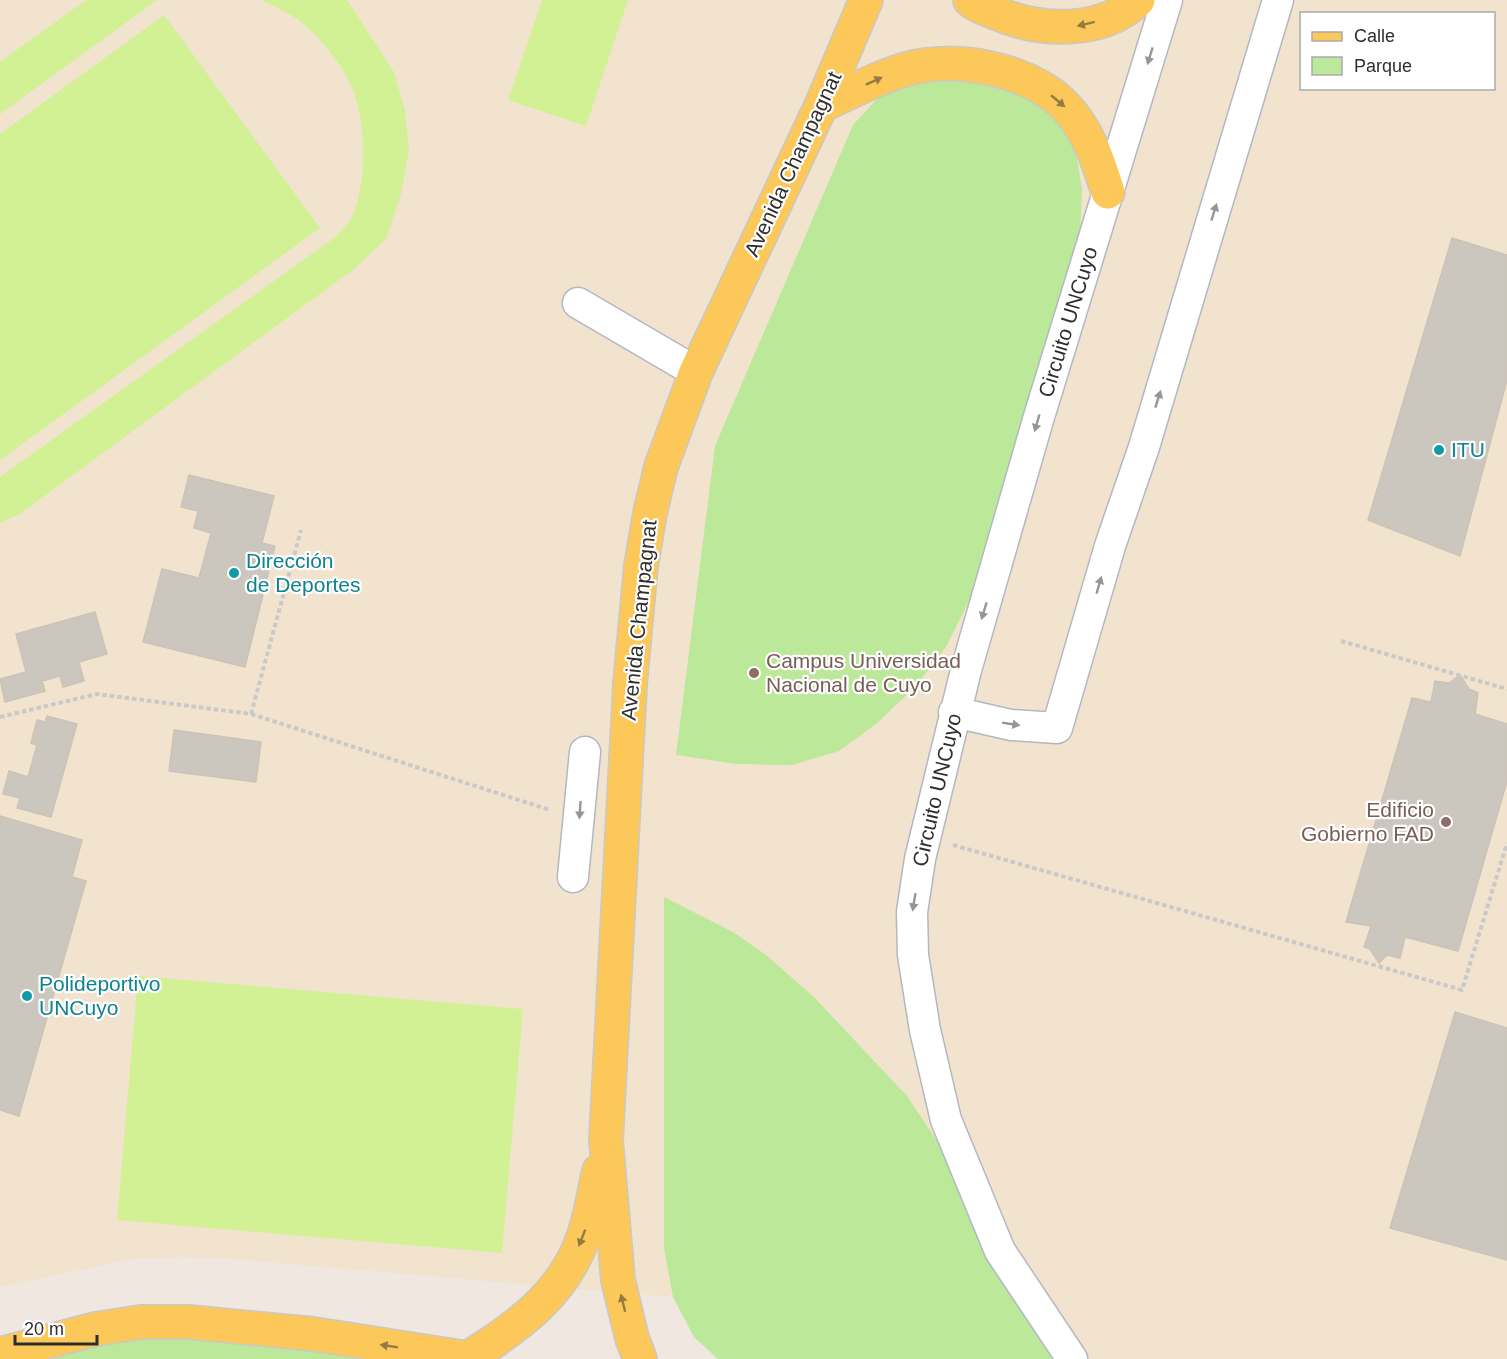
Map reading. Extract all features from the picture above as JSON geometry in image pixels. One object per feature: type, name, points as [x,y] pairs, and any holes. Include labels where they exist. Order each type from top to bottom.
[{"type":"main road","name":"Avenida Champagnat","points":[[640,1359],[618,1280],[606,1140],[630,684],[641,566],[661,467],[696,372],[821,106],[866,0]]},
{"type":"main road","points":[[970,0],[1008,18],[1041,25],[1075,27],[1109,18],[1132,6],[1138,0]]},
{"type":"main road","points":[[821,106],[886,76],[914,67],[952,63],[997,69],[1039,86],[1071,112],[1089,139],[1108,192]]},
{"type":"main road","name":"Avenida Champagnat","points":[[471,1358],[533,1312],[549,1297],[566,1272],[584,1235],[606,1140]]},
{"type":"main road","points":[[0,1354],[96,1329],[141,1322],[189,1322],[313,1334],[471,1358]]},
{"type":"street","name":"Circuito UNCuyo","points":[[1072,1359],[1000,1251],[946,1120],[925,1030],[913,955],[912,912],[954,712],[1038,420],[1167,0]]},
{"type":"street","points":[[954,712],[1011,725],[1057,728],[1110,546],[1144,447],[1278,0]]},
{"type":"street","points":[[578,303],[696,372]]},
{"type":"street","points":[[573,877],[585,752]]},
{"type":"path","points":[[251,714],[301,530]]},
{"type":"path","points":[[1341,640],[1507,689]]},
{"type":"path","points":[[0,717],[97,694],[251,714],[580,820]]},
{"type":"path","points":[[926,838],[1462,990],[1507,843]]},
{"type":"shaded area","name":"Campus Universidad Nacional de Cuyo","points":[[0,0],[1507,0],[1507,1359],[718,1359],[694,1337],[672,1297],[219,1258],[133,1259],[0,1287]]},
{"type":"green space","points":[[86,0],[157,0],[0,114],[0,62]]},
{"type":"green space","points":[[261,0],[347,0],[394,72],[405,110],[409,150],[401,194],[386,239],[354,269],[21,513],[0,523],[0,477],[334,238],[352,217],[361,185],[363,150],[360,115],[350,83],[332,54],[308,28],[292,16]]},
{"type":"green space","points":[[542,0],[628,0],[586,126],[508,100]]},
{"type":"green space","points":[[164,15],[320,228],[0,460],[0,134]]},
{"type":"green space","points":[[992,73],[1061,121],[1075,146],[1082,189],[1080,235],[975,589],[946,647],[915,687],[876,724],[839,751],[792,765],[736,764],[676,755],[715,446],[853,125],[888,87],[919,75]]},
{"type":"green space","points":[[664,897],[733,932],[766,955],[814,997],[907,1096],[939,1144],[1052,1359],[718,1359],[694,1337],[673,1297],[664,1248]]},
{"type":"green space","points":[[138,976],[523,1009],[502,1253],[117,1220]]},
{"type":"green space","points":[[96,1329],[473,1359],[0,1359]]},
{"type":"building","name":"ITU","points":[[1452,238],[1507,255],[1507,380],[1460,556],[1368,520]]},
{"type":"building","name":"Dirección de Deportes","points":[[189,475],[274,496],[262,543],[275,546],[245,667],[143,642],[162,569],[199,578],[211,533],[194,528],[198,511],[181,507]]},
{"type":"building","points":[[95,612],[107,654],[79,662],[84,681],[63,687],[60,676],[42,681],[45,691],[5,702],[0,679],[26,672],[16,634]]},
{"type":"building","points":[[1460,675],[1469,689],[1478,693],[1475,714],[1507,724],[1507,781],[1458,951],[1405,937],[1400,958],[1387,955],[1379,963],[1370,949],[1364,947],[1371,926],[1346,922],[1412,698],[1431,702],[1435,681],[1449,683]]},
{"type":"building","points":[[47,716],[77,724],[51,817],[17,808],[20,798],[3,794],[9,771],[28,777],[37,745],[31,743],[37,720],[45,722]]},
{"type":"building","points":[[174,730],[261,742],[256,782],[169,771]]},
{"type":"building","name":"Polideportivo UNCuyo","points":[[0,816],[82,840],[72,877],[86,881],[19,1116],[0,1110]]},
{"type":"building","points":[[1455,1012],[1507,1028],[1507,1260],[1390,1228]]},
{"type":"place","name":"ITU","points":[[1439,450]]},
{"type":"place","name":"Dirección de Deportes","points":[[234,573]]},
{"type":"place","name":"Campus Universidad Nacional de Cuyo","points":[[754,673]]},
{"type":"place","name":"Edificio Gobierno FAD","points":[[1446,822]]},
{"type":"place","name":"Polideportivo UNCuyo","points":[[27,996]]}]
